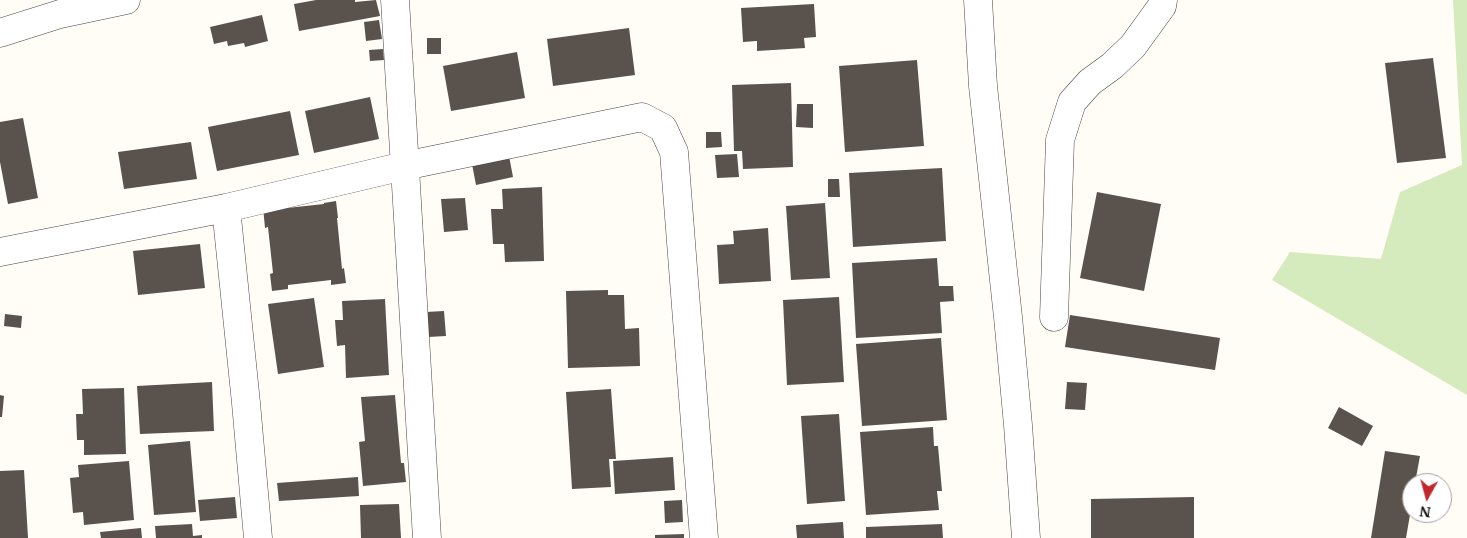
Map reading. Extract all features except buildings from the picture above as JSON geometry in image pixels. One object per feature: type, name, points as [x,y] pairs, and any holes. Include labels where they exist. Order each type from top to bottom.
[{"type":"street","points":[[0,32],[58,7],[126,0]]},
{"type":"street","points":[[395,0],[427,538]]},
{"type":"street","points":[[978,0],[983,86],[1018,425],[1026,538]]},
{"type":"street","points":[[1054,317],[1060,140],[1072,102],[1090,82],[1112,66],[1133,46],[1162,6],[1163,0]]},
{"type":"street","points":[[0,252],[226,208],[404,166],[642,117],[663,128],[674,152],[704,538]]},
{"type":"street","points":[[226,208],[258,538]]},
{"type":"green space","points":[[1453,0],[1467,0],[1467,395],[1272,280],[1290,252],[1381,259],[1400,192],[1462,165]]}]
